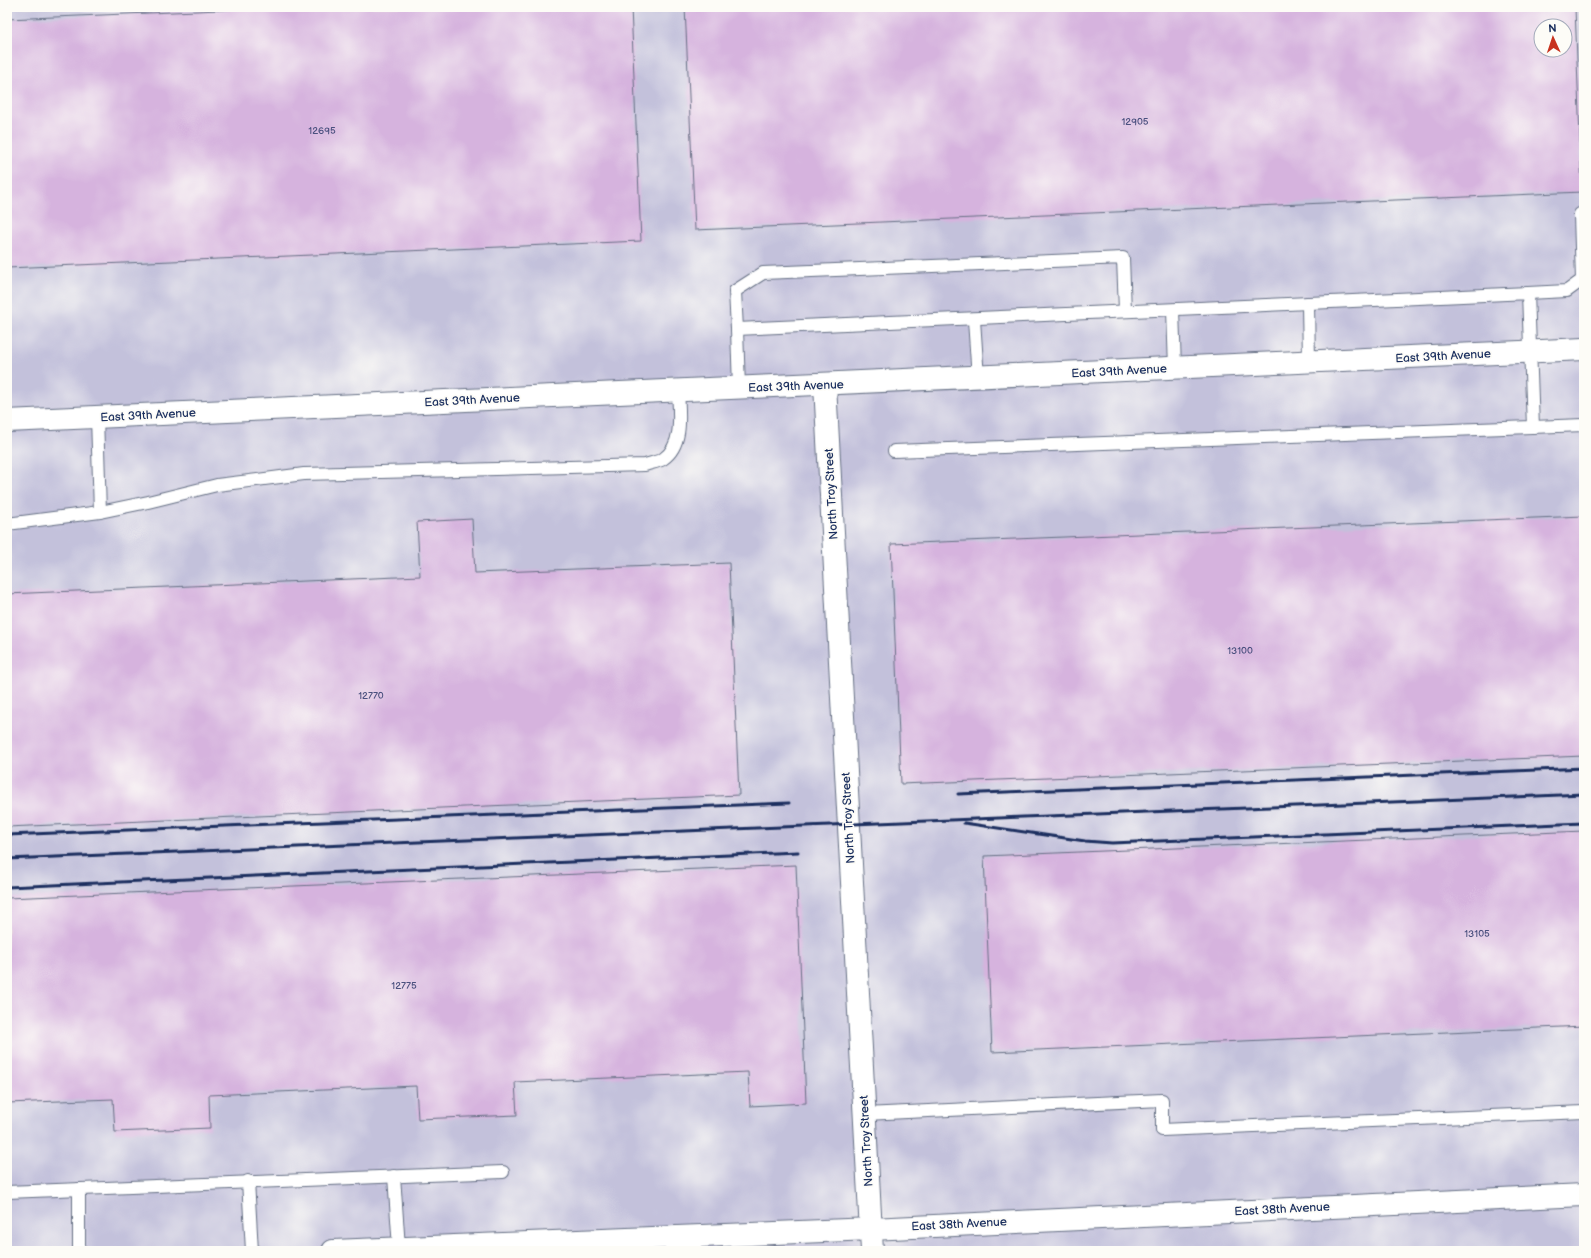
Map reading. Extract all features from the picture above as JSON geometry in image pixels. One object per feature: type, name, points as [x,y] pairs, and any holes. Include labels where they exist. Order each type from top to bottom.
[{"type":"street","name":"East 39th Avenue","points":[[7,421],[825,385],[1584,349]]},
{"type":"street","name":"North Troy Street","points":[[825,385],[872,1251]]},
{"type":"street","name":"East 38th Avenue","points":[[333,1251],[1584,1195]]},
{"type":"lane","points":[[737,330],[1567,291],[1582,280],[1580,214]]},
{"type":"lane","points":[[739,388],[735,291],[763,273],[1123,258],[1125,312]]},
{"type":"lane","points":[[1528,293],[1533,427]]},
{"type":"lane","points":[[1308,303],[1309,362]]},
{"type":"lane","points":[[1173,310],[1175,368]]},
{"type":"lane","points":[[974,320],[978,378]]},
{"type":"lane","points":[[7,524],[100,512],[148,502],[216,484],[304,474],[645,465],[662,459],[674,448],[679,424],[678,391]]},
{"type":"lane","points":[[97,417],[100,512]]},
{"type":"lane","points":[[894,451],[1584,425]]},
{"type":"lane","points":[[865,1114],[1162,1100],[1162,1130],[1584,1112]]},
{"type":"lane","points":[[7,1192],[248,1181],[503,1172]]},
{"type":"lane","points":[[394,1176],[398,1248]]},
{"type":"lane","points":[[248,1181],[252,1251]]},
{"type":"lane","points":[[79,1189],[79,1251]]},
{"type":"shaded area","points":[[7,7],[1584,7],[1584,1251],[7,1251]]},
{"type":"building","points":[[291,7],[631,7],[641,241],[7,268],[7,19]]},
{"type":"building","points":[[685,7],[1575,7],[1582,192],[695,230]]},
{"type":"building","points":[[1584,516],[1584,756],[901,784],[891,544]]},
{"type":"building","points":[[472,519],[475,573],[729,563],[739,795],[7,827],[7,594],[420,576],[417,522]]},
{"type":"building","points":[[1584,831],[1584,1026],[992,1052],[984,856]]},
{"type":"building","points":[[796,865],[806,1103],[750,1106],[748,1072],[515,1082],[517,1115],[418,1119],[416,1086],[209,1095],[210,1128],[115,1132],[113,1099],[7,1103],[7,898]]},
{"type":"railway","points":[[958,794],[1584,768]]},
{"type":"railway","points":[[7,859],[1584,794]]},
{"type":"railway","points":[[7,835],[789,803]]},
{"type":"railway","points":[[964,823],[1085,841],[1112,843],[1584,823]]},
{"type":"railway","points":[[7,887],[798,852]]}]
